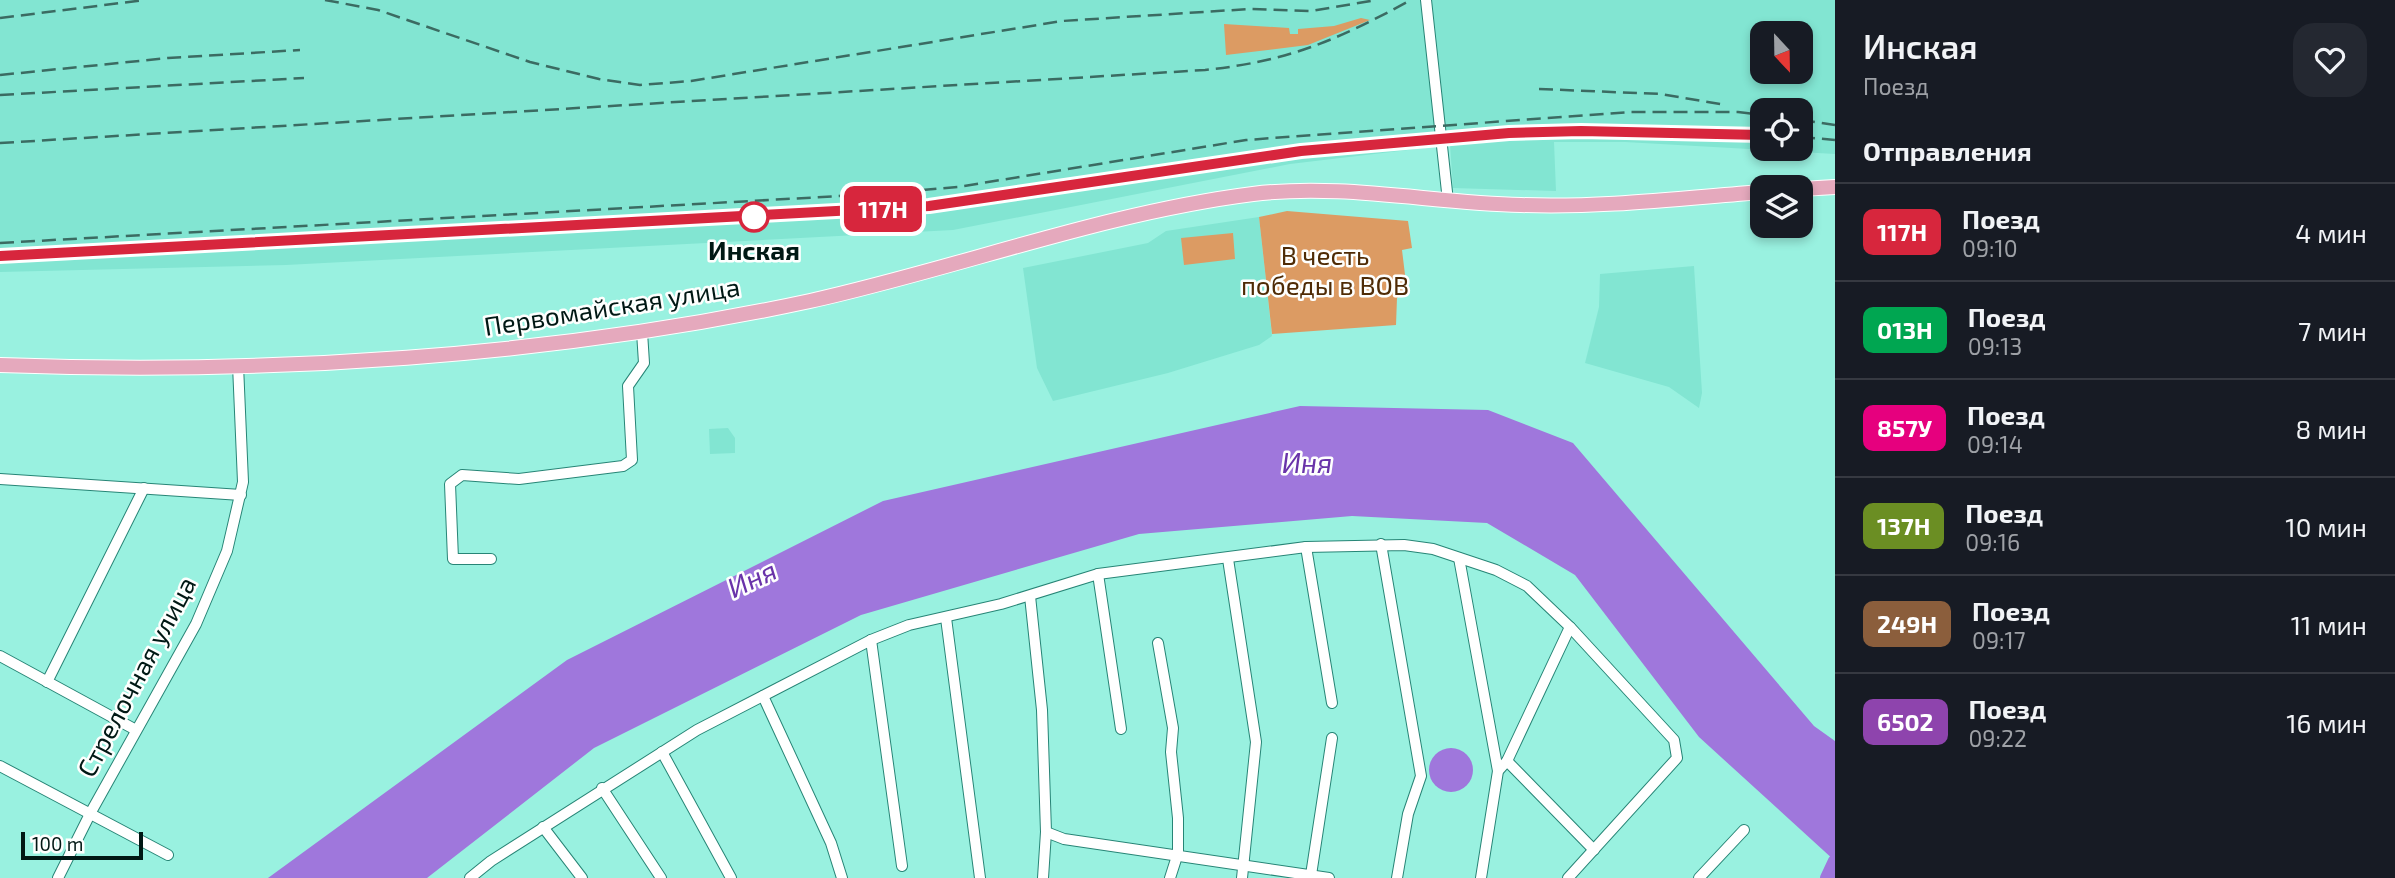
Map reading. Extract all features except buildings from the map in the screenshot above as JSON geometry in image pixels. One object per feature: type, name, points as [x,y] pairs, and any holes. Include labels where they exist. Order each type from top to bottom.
[{"type":"main road","points":[[1813,188],[1835,187]]},
{"type":"main road","name":"Первомайская улица","points":[[0,365],[110,369],[238,365],[481,352],[642,332],[808,301],[892,282],[1161,210],[1245,195],[1301,191],[1539,205],[1750,193]]},
{"type":"street","points":[[1426,0],[1448,201]]},
{"type":"street","points":[[491,559],[453,559],[450,484],[462,475],[519,479],[623,466],[632,460],[628,386],[644,363],[642,332]]},
{"type":"street","name":"Стрелочная улица","points":[[58,878],[91,812],[197,624],[227,551],[241,495],[242,440],[238,365]]},
{"type":"street","points":[[0,479],[241,495]]},
{"type":"street","points":[[47,681],[144,488]]},
{"type":"street","points":[[1381,544],[1421,776],[1408,814],[1397,878]]},
{"type":"street","points":[[470,878],[543,827],[662,751],[871,640],[909,625],[1030,596],[1098,574],[1307,547],[1381,544],[1433,549],[1496,569],[1527,586],[1570,627],[1674,740],[1677,758],[1569,878]]},
{"type":"street","points":[[1307,547],[1332,703]]},
{"type":"street","points":[[1459,558],[1498,771],[1481,878]]},
{"type":"street","points":[[1228,559],[1256,742],[1242,878]]},
{"type":"street","points":[[1098,574],[1121,729]]},
{"type":"street","points":[[1030,596],[1042,710],[1046,832],[1043,878]]},
{"type":"street","points":[[946,618],[980,878]]},
{"type":"street","points":[[1498,771],[1507,761],[1570,627]]},
{"type":"street","points":[[871,640],[902,866]]},
{"type":"street","points":[[1158,643],[1172,728],[1171,752],[1178,853],[1170,878]]},
{"type":"street","points":[[0,656],[136,730]]},
{"type":"street","points":[[763,696],[831,843],[842,878]]},
{"type":"street","points":[[1311,875],[1332,738]]},
{"type":"street","points":[[662,751],[731,878]]},
{"type":"street","points":[[1507,761],[1594,850]]},
{"type":"street","points":[[0,766],[91,812],[167,855]]},
{"type":"street","points":[[602,788],[661,878]]},
{"type":"street","points":[[543,827],[582,878]]},
{"type":"street","points":[[1699,878],[1744,830]]},
{"type":"street","points":[[1046,832],[1064,839],[1178,853],[1329,878]]},
{"type":"shaded area","name":"Инская","points":[[0,0],[1835,0],[1835,154],[1813,153],[1813,98],[1750,98],[1750,149],[1625,142],[1554,142],[1556,191],[1453,188],[1450,145],[1290,164],[953,230],[286,265],[0,272]]},
{"type":"shaded area","points":[[1259,217],[1272,336],[1259,345],[1168,373],[1053,401],[1037,368],[1023,268],[1148,243],[1166,231]]},
{"type":"shaded area","points":[[1694,266],[1702,393],[1699,408],[1669,387],[1585,363],[1599,307],[1600,274]]},
{"type":"shaded area","points":[[728,428],[735,438],[735,453],[710,454],[709,429]]},
{"type":"green space","points":[[1361,18],[1370,20],[1308,45],[1226,55],[1224,24],[1289,28],[1290,34],[1298,34],[1298,29],[1334,26]]},
{"type":"green space","name":"В честь победы в ВОВ","points":[[1287,211],[1408,221],[1412,248],[1402,250],[1407,291],[1397,298],[1396,325],[1272,334],[1259,217]]},
{"type":"green space","points":[[1233,233],[1235,259],[1184,265],[1181,238]]},
{"type":"water","name":"Иня","points":[[1300,406],[1488,410],[1573,443],[1814,726],[1835,741],[1835,861],[1699,737],[1575,575],[1487,523],[1352,516],[1139,534],[861,615],[594,748],[427,878],[268,878],[567,660],[883,501]]},
{"type":"water","points":[[1451,748],[1467,754],[1473,770],[1467,786],[1451,792],[1435,786],[1429,770],[1435,754]]},
{"type":"waterway","points":[[1827,878],[1835,861]]},
{"type":"railway","points":[[0,18],[145,0]]},
{"type":"railway","points":[[325,0],[378,10],[530,62],[599,79],[640,85],[691,81],[1062,21],[1250,9],[1311,11],[1376,0]]},
{"type":"railway","points":[[0,143],[1205,70],[1263,61],[1312,47],[1360,27],[1411,0]]},
{"type":"railway","points":[[0,75],[168,58],[300,50]]},
{"type":"railway","points":[[0,95],[304,78]]},
{"type":"railway","points":[[1539,89],[1661,94],[1726,105]]},
{"type":"railway","points":[[0,243],[876,194],[958,187],[1246,140],[1631,112],[1750,114]]},
{"type":"railway","points":[[1813,122],[1835,125]]},
{"type":"railway","points":[[0,256],[929,206],[1301,151],[1509,133],[1581,131],[1750,135]]},
{"type":"railway","points":[[1813,138],[1835,140]]},
{"type":"train","name":"117Н","points":[[0,256],[285,240],[395,237],[929,206],[973,202],[1235,159],[1509,133],[1581,131],[1750,135]]},
{"type":"place","name":"Инская","points":[[754,217]]}]
